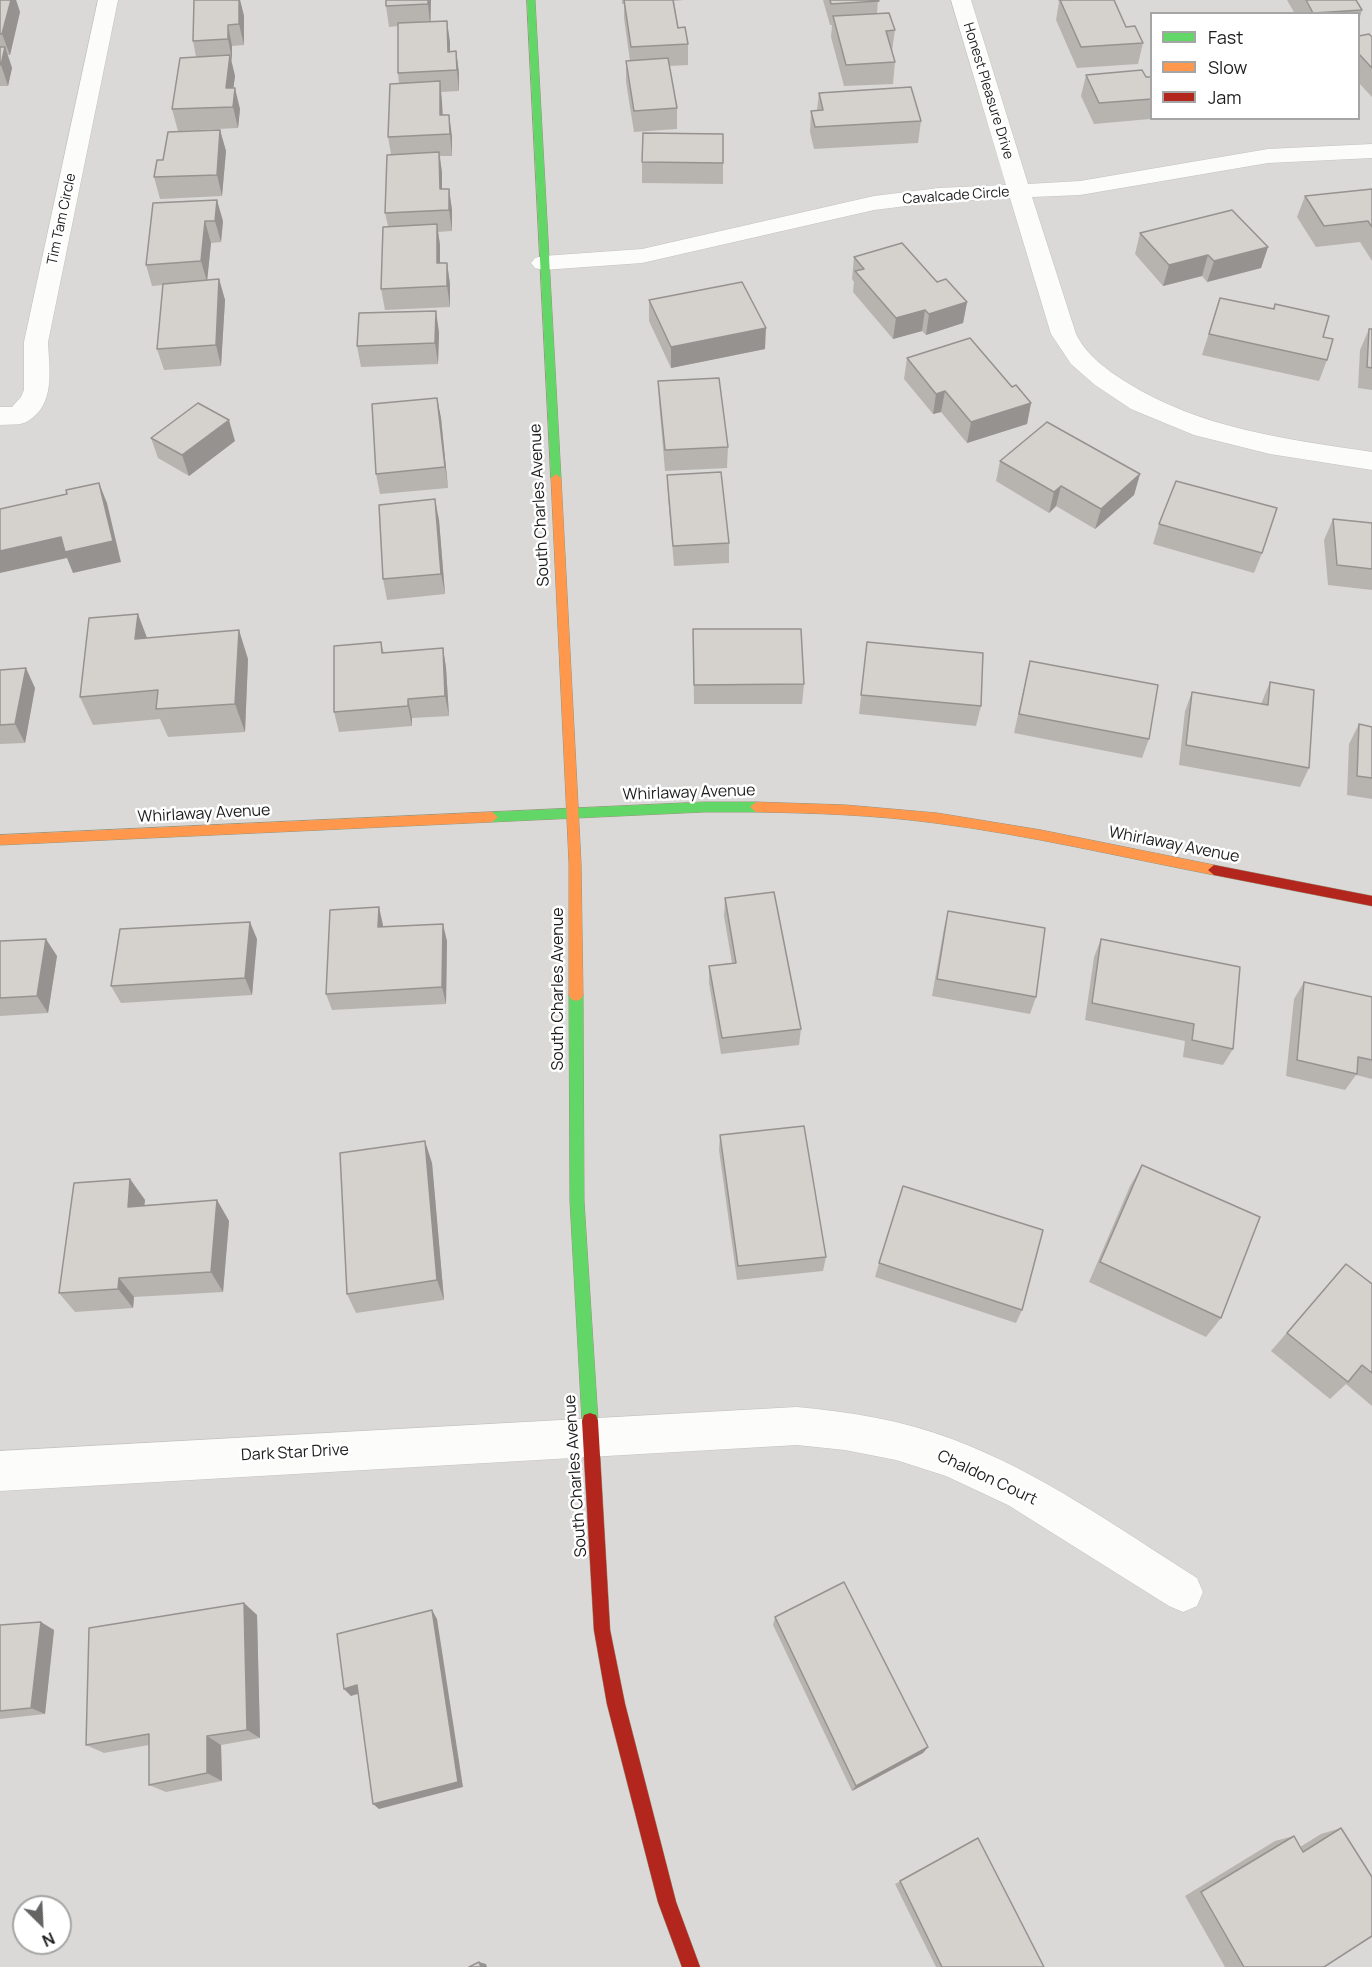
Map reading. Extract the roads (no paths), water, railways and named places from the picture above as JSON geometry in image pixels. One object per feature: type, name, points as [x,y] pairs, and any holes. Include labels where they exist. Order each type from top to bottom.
[{"type":"street","name":"Tim Tam Circle","points":[[0,416],[19,416],[33,401],[37,390],[36,342],[108,0]]},
{"type":"street","name":"South Charles Avenue","points":[[531,0],[573,814],[577,1201],[602,1630],[616,1704],[667,1902],[690,1967]]},
{"type":"street","name":"Honest Pleasure Drive","points":[[961,0],[1066,338],[1093,372],[1150,409],[1203,430],[1243,440],[1372,461]]},
{"type":"street","name":"Cavalcade Circle","points":[[543,263],[642,256],[874,203],[939,195],[1080,188],[1268,156],[1372,151]]},
{"type":"street","name":"Whirlaway Avenue","points":[[0,840],[704,807],[818,808],[935,818],[1002,828],[1372,901]]},
{"type":"street","name":"Chaldon Court","points":[[589,1436],[797,1426],[845,1431],[896,1441],[951,1458],[1022,1491],[1183,1592]]},
{"type":"street","name":"Dark Star Drive","points":[[0,1471],[589,1436]]}]
